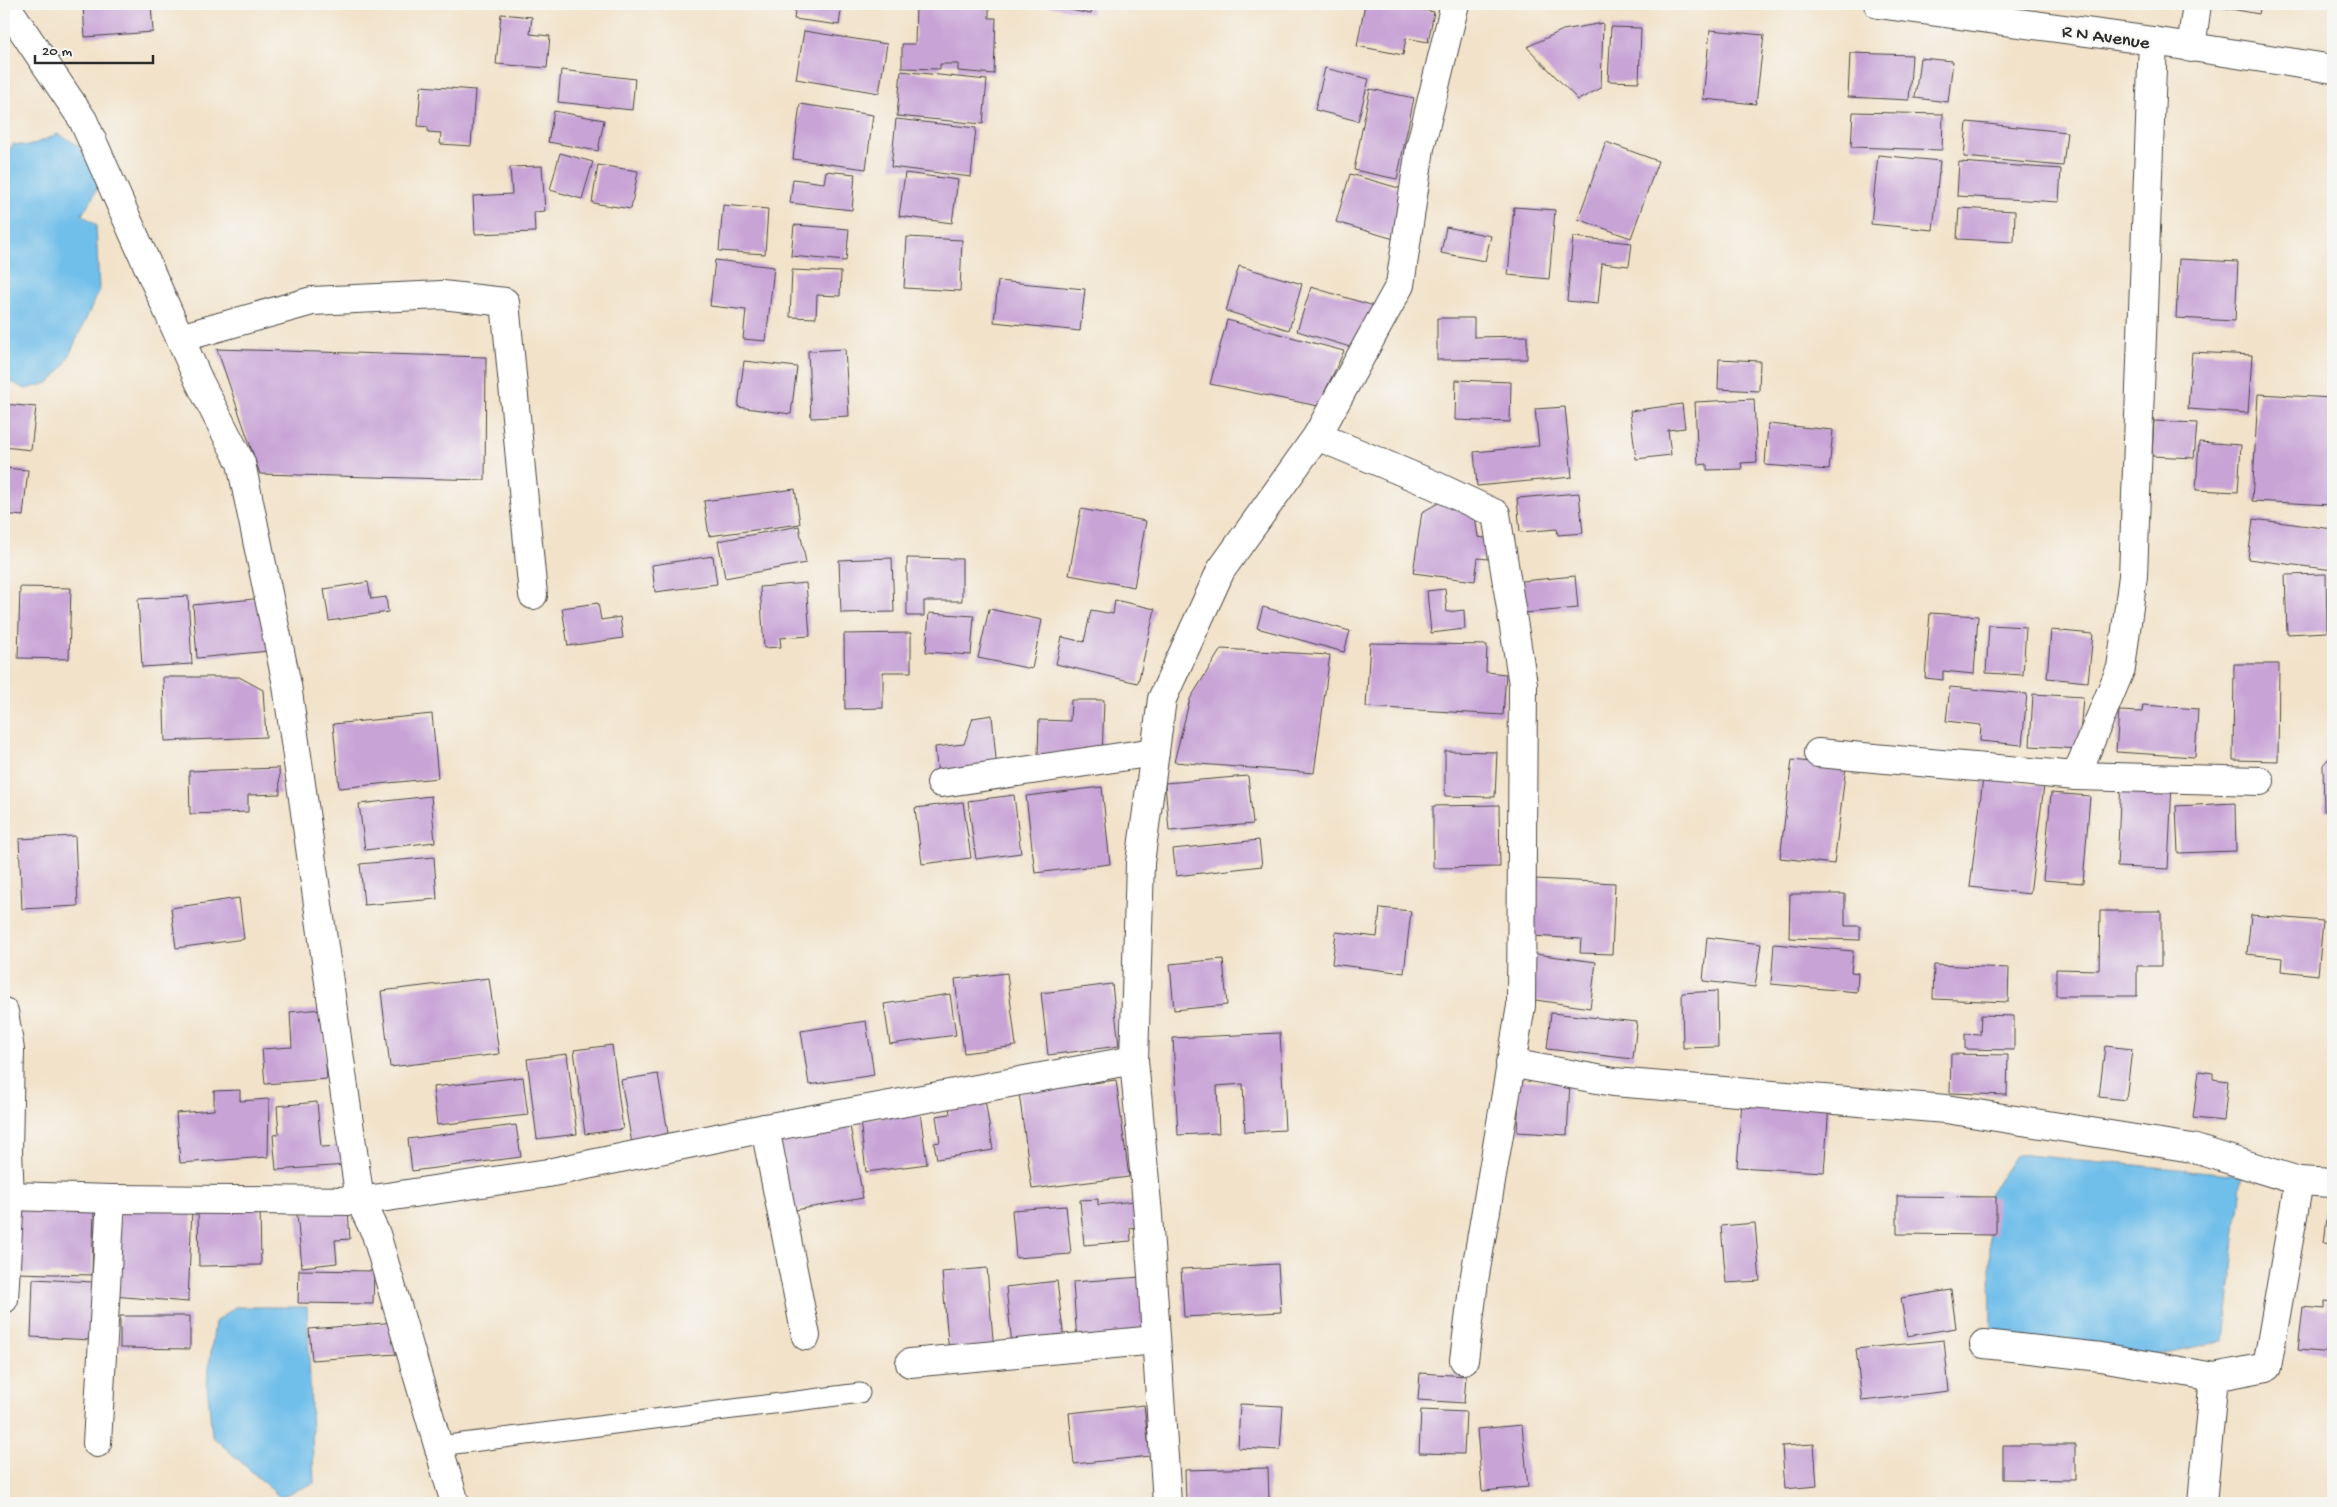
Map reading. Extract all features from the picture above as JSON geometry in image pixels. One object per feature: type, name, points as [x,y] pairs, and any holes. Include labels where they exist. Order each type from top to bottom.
[{"type":"street","points":[[1168,1503],[1134,1060],[1140,863],[1162,699],[1221,570],[1316,436],[1400,285],[1420,148],[1455,4]]},
{"type":"street","name":"R N Avenue","points":[[1878,4],[2010,13],[2192,48],[2333,69]]},
{"type":"street","points":[[2192,48],[2197,4]]},
{"type":"street","points":[[5,5],[83,120],[199,381],[240,463],[287,685],[360,1201],[376,1234],[455,1503]]},
{"type":"street","points":[[2076,776],[2121,668],[2133,576],[2153,41]]},
{"type":"street","points":[[180,338],[312,301],[442,295],[506,302],[533,595]]},
{"type":"street","points":[[1316,436],[1434,485],[1496,514],[1523,684],[1520,1006],[1474,1281],[1464,1360]]},
{"type":"street","points":[[941,783],[1155,752]]},
{"type":"street","points":[[1818,753],[2076,776],[2260,781]]},
{"type":"street","points":[[4,1012],[10,1050],[4,1299]]},
{"type":"street","points":[[7,1196],[111,1199],[360,1201],[548,1173],[765,1128],[1134,1060]]},
{"type":"street","points":[[1510,1063],[1614,1082],[1946,1109],[2192,1148],[2299,1181],[2333,1183]]},
{"type":"street","points":[[765,1128],[806,1336]]},
{"type":"street","points":[[1984,1344],[2101,1357],[2214,1377],[2267,1367],[2299,1181]]},
{"type":"street","points":[[97,1443],[111,1199]]},
{"type":"street","points":[[910,1363],[1156,1340]]},
{"type":"street","points":[[2202,1503],[2214,1377]]},
{"type":"lane","points":[[438,1446],[860,1393]]},
{"type":"water","points":[[58,134],[79,147],[89,157],[101,179],[91,201],[82,214],[96,225],[99,291],[64,366],[49,383],[25,389],[4,378],[4,158],[13,144],[29,146]]},
{"type":"water","points":[[2016,1154],[2242,1175],[2224,1341],[2091,1368],[1991,1331],[1989,1194]]},
{"type":"water","points":[[235,1307],[307,1307],[314,1483],[280,1497],[212,1436],[207,1383],[215,1322]]},
{"type":"building","points":[[83,4],[151,4],[153,32],[85,37]]},
{"type":"building","points":[[796,4],[842,4],[839,25],[794,19]]},
{"type":"building","points":[[916,4],[989,4],[989,18],[996,18],[994,74],[958,71],[958,64],[940,64],[940,69],[902,68],[902,44],[915,44]]},
{"type":"building","points":[[1038,4],[1093,4],[1091,14]]},
{"type":"building","points":[[1365,4],[1392,4],[1434,12],[1428,42],[1406,38],[1403,55],[1357,46]]},
{"type":"building","points":[[2215,4],[2261,4],[2259,14],[2214,6]]},
{"type":"building","points":[[501,14],[532,17],[530,34],[550,36],[547,68],[496,64]]},
{"type":"building","points":[[1603,23],[1601,88],[1578,100],[1527,47],[1563,30]]},
{"type":"building","points":[[1611,27],[1641,28],[1639,82],[1608,81]]},
{"type":"building","points":[[1710,30],[1764,35],[1756,104],[1703,99]]},
{"type":"building","points":[[804,31],[887,44],[879,93],[796,79]]},
{"type":"building","points":[[1850,53],[1912,55],[1909,100],[1848,97]]},
{"type":"building","points":[[1920,58],[1953,61],[1948,102],[1915,98]]},
{"type":"building","points":[[1325,68],[1369,79],[1358,121],[1315,110]]},
{"type":"building","points":[[561,70],[635,79],[632,110],[558,102]]},
{"type":"building","points":[[901,71],[987,80],[983,124],[897,116]]},
{"type":"building","points":[[421,86],[475,90],[471,146],[440,144],[441,133],[428,132],[428,127],[418,126]]},
{"type":"building","points":[[1370,89],[1414,98],[1397,179],[1354,170]]},
{"type":"building","points":[[800,104],[873,115],[866,169],[793,159]]},
{"type":"building","points":[[554,111],[604,120],[598,151],[548,142]]},
{"type":"building","points":[[1853,112],[1943,114],[1942,150],[1851,147]]},
{"type":"building","points":[[896,119],[976,128],[971,177],[891,167]]},
{"type":"building","points":[[1967,122],[2067,132],[2063,166],[1964,157]]},
{"type":"building","points":[[1606,142],[1658,161],[1631,238],[1578,219]]},
{"type":"building","points":[[560,153],[593,162],[582,199],[550,190]]},
{"type":"building","points":[[1878,155],[1940,161],[1933,230],[1871,224]]},
{"type":"building","points":[[1959,162],[2061,169],[2059,202],[1957,196]]},
{"type":"building","points":[[598,165],[638,171],[631,209],[592,203]]},
{"type":"building","points":[[542,166],[545,211],[534,212],[535,232],[475,234],[473,196],[512,194],[510,167]]},
{"type":"building","points":[[826,171],[855,174],[852,210],[790,203],[793,179],[824,183]]},
{"type":"building","points":[[905,173],[958,180],[952,223],[899,216]]},
{"type":"building","points":[[1350,174],[1409,191],[1394,239],[1336,222]]},
{"type":"building","points":[[723,205],[768,209],[765,254],[719,251]]},
{"type":"building","points":[[1514,207],[1555,210],[1549,279],[1508,275]]},
{"type":"building","points":[[1959,208],[2015,211],[2014,242],[1957,239]]},
{"type":"building","points":[[794,225],[849,229],[846,261],[791,256]]},
{"type":"building","points":[[1446,227],[1491,236],[1485,261],[1441,253]]},
{"type":"building","points":[[907,237],[962,240],[960,291],[904,288]]},
{"type":"building","points":[[1573,237],[1632,243],[1629,266],[1602,263],[1598,304],[1567,301]]},
{"type":"building","points":[[2179,259],[2238,262],[2235,321],[2176,318]]},
{"type":"building","points":[[715,260],[774,267],[766,341],[743,339],[746,310],[710,306]]},
{"type":"building","points":[[1239,266],[1302,284],[1289,330],[1226,311]]},
{"type":"building","points":[[792,270],[841,272],[840,296],[817,295],[816,318],[790,317]]},
{"type":"building","points":[[998,281],[1085,289],[1080,331],[994,322]]},
{"type":"building","points":[[1311,287],[1374,306],[1360,350],[1297,331]]},
{"type":"building","points":[[1437,318],[1474,318],[1474,337],[1527,336],[1527,359],[1437,360]]},
{"type":"building","points":[[1227,320],[1344,351],[1318,406],[1210,384]]},
{"type":"building","points":[[217,349],[486,357],[485,480],[260,474]]},
{"type":"building","points":[[845,349],[849,416],[811,418],[808,351]]},
{"type":"building","points":[[2192,352],[2252,355],[2248,413],[2188,409]]},
{"type":"building","points":[[1719,359],[1760,361],[1759,391],[1718,389]]},
{"type":"building","points":[[744,361],[797,367],[791,414],[738,407]]},
{"type":"building","points":[[1456,380],[1511,382],[1510,422],[1455,420]]},
{"type":"building","points":[[2258,394],[2333,398],[2333,505],[2252,501]]},
{"type":"building","points":[[1754,399],[1757,462],[1741,463],[1742,469],[1707,470],[1707,464],[1698,465],[1695,402]]},
{"type":"building","points":[[4,404],[36,407],[31,450],[4,447]]},
{"type":"building","points":[[1682,404],[1685,428],[1668,430],[1671,455],[1636,459],[1630,411]]},
{"type":"building","points":[[1565,407],[1572,477],[1477,486],[1474,452],[1539,446],[1535,409]]},
{"type":"building","points":[[2154,421],[2197,423],[2194,458],[2152,456]]},
{"type":"building","points":[[1768,424],[1833,430],[1829,470],[1765,465]]},
{"type":"building","points":[[2199,442],[2241,445],[2238,492],[2196,490]]},
{"type":"building","points":[[4,468],[28,470],[23,516],[4,514]]},
{"type":"building","points":[[795,489],[800,524],[709,536],[704,501]]},
{"type":"building","points":[[1579,493],[1583,533],[1558,535],[1557,529],[1520,532],[1517,498]]},
{"type":"building","points":[[1444,500],[1475,516],[1478,537],[1491,539],[1488,559],[1478,558],[1475,581],[1413,573],[1422,512]]},
{"type":"building","points":[[1081,509],[1146,521],[1134,587],[1069,575]]},
{"type":"building","points":[[2253,519],[2333,529],[2333,570],[2248,559]]},
{"type":"building","points":[[799,526],[806,563],[725,578],[718,541]]},
{"type":"building","points":[[713,556],[717,584],[655,592],[652,565]]},
{"type":"building","points":[[892,558],[894,612],[841,613],[839,560]]},
{"type":"building","points":[[907,558],[962,559],[962,601],[924,601],[924,616],[907,616]]},
{"type":"building","points":[[2326,574],[2327,632],[2287,634],[2285,575]]},
{"type":"building","points":[[1575,576],[1578,608],[1515,614],[1512,582]]},
{"type":"building","points":[[368,582],[371,599],[386,597],[388,612],[329,621],[324,589]]},
{"type":"building","points":[[806,583],[810,636],[780,638],[781,647],[764,648],[760,587]]},
{"type":"building","points":[[20,587],[71,588],[69,659],[18,658]]},
{"type":"building","points":[[1445,589],[1447,612],[1464,610],[1465,629],[1431,633],[1427,591]]},
{"type":"building","points":[[188,596],[192,664],[142,667],[138,599]]},
{"type":"building","points":[[264,598],[269,651],[197,658],[193,605]]},
{"type":"building","points":[[1115,600],[1155,609],[1138,683],[1056,664],[1062,637],[1084,642],[1091,610],[1113,614]]},
{"type":"building","points":[[598,603],[601,620],[620,617],[623,638],[568,646],[562,608]]},
{"type":"building","points":[[1263,607],[1350,631],[1344,652],[1257,628]]},
{"type":"building","points":[[989,609],[1042,620],[1032,669],[978,658]]},
{"type":"building","points":[[929,613],[974,616],[971,655],[926,652]]},
{"type":"building","points":[[1930,613],[1978,616],[1974,674],[1943,671],[1943,680],[1925,678]]},
{"type":"building","points":[[1989,625],[2026,627],[2023,675],[1986,673]]},
{"type":"building","points":[[2051,630],[2093,634],[2088,682],[2047,678]]},
{"type":"building","points":[[911,633],[911,672],[883,672],[883,708],[845,709],[844,634]]},
{"type":"building","points":[[1370,643],[1487,645],[1486,672],[1506,674],[1503,715],[1366,707]]},
{"type":"building","points":[[1221,649],[1330,655],[1314,773],[1174,762],[1190,699]]},
{"type":"building","points":[[2234,664],[2279,664],[2278,761],[2233,760]]},
{"type":"building","points":[[163,677],[239,677],[263,690],[266,737],[165,741]]},
{"type":"building","points":[[1950,687],[2027,694],[2022,745],[1980,741],[1981,725],[1946,721]]},
{"type":"building","points":[[2033,694],[2083,697],[2079,749],[2030,746]]},
{"type":"building","points":[[1071,700],[1104,700],[1102,759],[1038,757],[1039,720],[1070,721]]},
{"type":"building","points":[[2143,705],[2198,709],[2195,757],[2116,752],[2119,711],[2142,712]]},
{"type":"building","points":[[432,714],[438,778],[339,788],[333,724]]},
{"type":"building","points":[[992,715],[997,770],[938,776],[935,747],[964,744],[973,718]]},
{"type":"building","points":[[1445,751],[1497,752],[1495,797],[1445,796]]},
{"type":"building","points":[[2333,753],[2333,811],[2324,811],[2323,765]]},
{"type":"building","points":[[1792,760],[1846,766],[1834,864],[1780,858]]},
{"type":"building","points":[[279,768],[280,794],[248,795],[248,812],[190,814],[189,771]]},
{"type":"building","points":[[1248,776],[1253,824],[1169,831],[1165,783]]},
{"type":"building","points":[[1983,778],[2044,786],[2030,894],[1970,887]]},
{"type":"building","points":[[2121,781],[2172,784],[2168,869],[2117,867]]},
{"type":"building","points":[[1102,787],[1110,864],[1035,873],[1026,796]]},
{"type":"building","points":[[2051,793],[2090,796],[2083,883],[2043,880]]},
{"type":"building","points":[[1014,795],[1021,853],[976,859],[968,801]]},
{"type":"building","points":[[431,796],[435,842],[365,850],[359,804]]},
{"type":"building","points":[[963,802],[971,858],[922,864],[915,808]]},
{"type":"building","points":[[2235,803],[2236,851],[2178,853],[2176,806]]},
{"type":"building","points":[[1499,805],[1500,867],[1433,868],[1433,806]]},
{"type":"building","points":[[75,836],[78,906],[22,909],[19,839]]},
{"type":"building","points":[[1259,840],[1262,866],[1176,876],[1173,849]]},
{"type":"building","points":[[434,857],[437,899],[364,905],[360,864]]},
{"type":"building","points":[[1536,879],[1615,883],[1612,954],[1580,953],[1581,939],[1533,936]]},
{"type":"building","points":[[1790,894],[1845,894],[1845,926],[1860,926],[1860,940],[1789,938]]},
{"type":"building","points":[[239,898],[244,939],[176,948],[171,908]]},
{"type":"building","points":[[1380,908],[1411,911],[1404,973],[1332,964],[1336,932],[1377,937]]},
{"type":"building","points":[[2100,911],[2161,911],[2161,966],[2137,966],[2137,996],[2056,996],[2056,969],[2099,970]]},
{"type":"building","points":[[2251,915],[2323,921],[2318,975],[2281,971],[2282,958],[2247,954]]},
{"type":"building","points":[[1707,937],[1761,944],[1755,987],[1703,981]]},
{"type":"building","points":[[1774,944],[1853,951],[1851,972],[1858,973],[1857,992],[1771,984]]},
{"type":"building","points":[[1535,954],[1596,962],[1590,1008],[1529,999]]},
{"type":"building","points":[[1223,959],[1227,1005],[1174,1010],[1170,964]]},
{"type":"building","points":[[1934,965],[2009,968],[2008,1002],[1933,999]]},
{"type":"building","points":[[1007,973],[1016,1046],[964,1053],[955,979]]},
{"type":"building","points":[[489,978],[499,1054],[390,1067],[381,991]]},
{"type":"building","points":[[1112,984],[1119,1046],[1048,1055],[1041,993]]},
{"type":"building","points":[[1717,991],[1718,1047],[1683,1048],[1682,993]]},
{"type":"building","points":[[950,994],[956,1035],[890,1044],[884,1004]]},
{"type":"building","points":[[322,1009],[327,1079],[265,1084],[262,1049],[292,1047],[290,1012]]},
{"type":"building","points":[[1551,1013],[1637,1022],[1633,1059],[1547,1049]]},
{"type":"building","points":[[1981,1015],[2014,1016],[2014,1050],[1965,1049],[1965,1034],[1980,1035]]},
{"type":"building","points":[[866,1021],[874,1075],[809,1085],[801,1031]]},
{"type":"building","points":[[1280,1033],[1285,1130],[1245,1132],[1243,1084],[1217,1086],[1219,1133],[1178,1135],[1173,1038]]},
{"type":"building","points":[[612,1045],[623,1129],[585,1134],[574,1050]]},
{"type":"building","points":[[2105,1046],[2132,1049],[2126,1100],[2099,1097]]},
{"type":"building","points":[[567,1054],[577,1134],[537,1139],[527,1059]]},
{"type":"building","points":[[1951,1054],[2008,1055],[2007,1095],[1950,1093]]},
{"type":"building","points":[[2199,1071],[2213,1073],[2213,1079],[2228,1081],[2224,1121],[2193,1118]]},
{"type":"building","points":[[658,1074],[669,1139],[632,1144],[621,1080]]},
{"type":"building","points":[[523,1077],[528,1115],[437,1125],[433,1087]]},
{"type":"building","points":[[1116,1080],[1129,1177],[1032,1189],[1019,1093]]},
{"type":"building","points":[[1520,1080],[1570,1083],[1567,1135],[1517,1132]]},
{"type":"building","points":[[240,1090],[240,1101],[269,1099],[268,1157],[180,1163],[176,1113],[214,1110],[214,1091]]},
{"type":"building","points":[[985,1099],[993,1150],[937,1159],[934,1143],[940,1142],[936,1116],[950,1114],[949,1106]]},
{"type":"building","points":[[1742,1101],[1829,1106],[1824,1172],[1737,1167]]},
{"type":"building","points":[[317,1102],[321,1147],[343,1146],[346,1165],[276,1170],[273,1135],[279,1134],[277,1106]]},
{"type":"building","points":[[920,1112],[927,1164],[866,1172],[860,1120]]},
{"type":"building","points":[[516,1125],[521,1157],[412,1171],[408,1139]]},
{"type":"building","points":[[850,1126],[863,1198],[790,1211],[777,1138]]},
{"type":"building","points":[[2330,1193],[2333,1193],[2333,1244],[2324,1243]]},
{"type":"building","points":[[1897,1196],[1996,1197],[1996,1235],[1897,1234]]},
{"type":"building","points":[[1098,1199],[1098,1205],[1134,1201],[1136,1227],[1130,1228],[1131,1241],[1084,1245],[1080,1200]]},
{"type":"building","points":[[198,1205],[260,1205],[261,1265],[199,1266]]},
{"type":"building","points":[[121,1206],[192,1208],[188,1302],[112,1296]]},
{"type":"building","points":[[1066,1206],[1071,1254],[1016,1258],[1012,1210]]},
{"type":"building","points":[[15,1207],[94,1209],[92,1275],[14,1273]]},
{"type":"building","points":[[348,1210],[350,1239],[335,1240],[337,1263],[302,1267],[297,1214]]},
{"type":"building","points":[[1755,1223],[1760,1281],[1726,1283],[1721,1226]]},
{"type":"building","points":[[1278,1264],[1281,1312],[1184,1317],[1181,1269]]},
{"type":"building","points":[[987,1268],[994,1351],[949,1354],[942,1272]]},
{"type":"building","points":[[299,1270],[374,1271],[373,1304],[298,1303]]},
{"type":"building","points":[[1141,1277],[1145,1337],[1077,1342],[1073,1282]]},
{"type":"building","points":[[33,1279],[94,1282],[92,1340],[31,1337]]},
{"type":"building","points":[[1057,1281],[1064,1340],[1012,1345],[1006,1287]]},
{"type":"building","points":[[1951,1290],[1956,1328],[1907,1336],[1901,1298]]},
{"type":"building","points":[[2325,1301],[2333,1302],[2333,1353],[2298,1350],[2303,1307],[2325,1309]]},
{"type":"building","points":[[120,1316],[190,1316],[190,1349],[120,1348]]},
{"type":"building","points":[[396,1322],[397,1354],[312,1360],[309,1329]]},
{"type":"building","points":[[1944,1340],[1949,1391],[1862,1401],[1856,1349]]},
{"type":"building","points":[[1420,1373],[1466,1376],[1464,1403],[1418,1400]]},
{"type":"building","points":[[1240,1404],[1283,1406],[1280,1450],[1238,1448]]},
{"type":"building","points":[[1144,1405],[1150,1456],[1074,1464],[1069,1413]]},
{"type":"building","points":[[1421,1410],[1466,1412],[1464,1454],[1419,1453]]},
{"type":"building","points":[[1522,1425],[1528,1487],[1482,1491],[1477,1429]]},
{"type":"building","points":[[1814,1444],[1817,1486],[1785,1489],[1782,1446]]},
{"type":"building","points":[[2003,1445],[2075,1445],[2075,1480],[2003,1479]]},
{"type":"building","points":[[1268,1468],[1269,1503],[1186,1503],[1185,1470]]},
{"type":"building","points":[[1833,1499],[1834,1503],[1801,1503],[1801,1502]]}]
